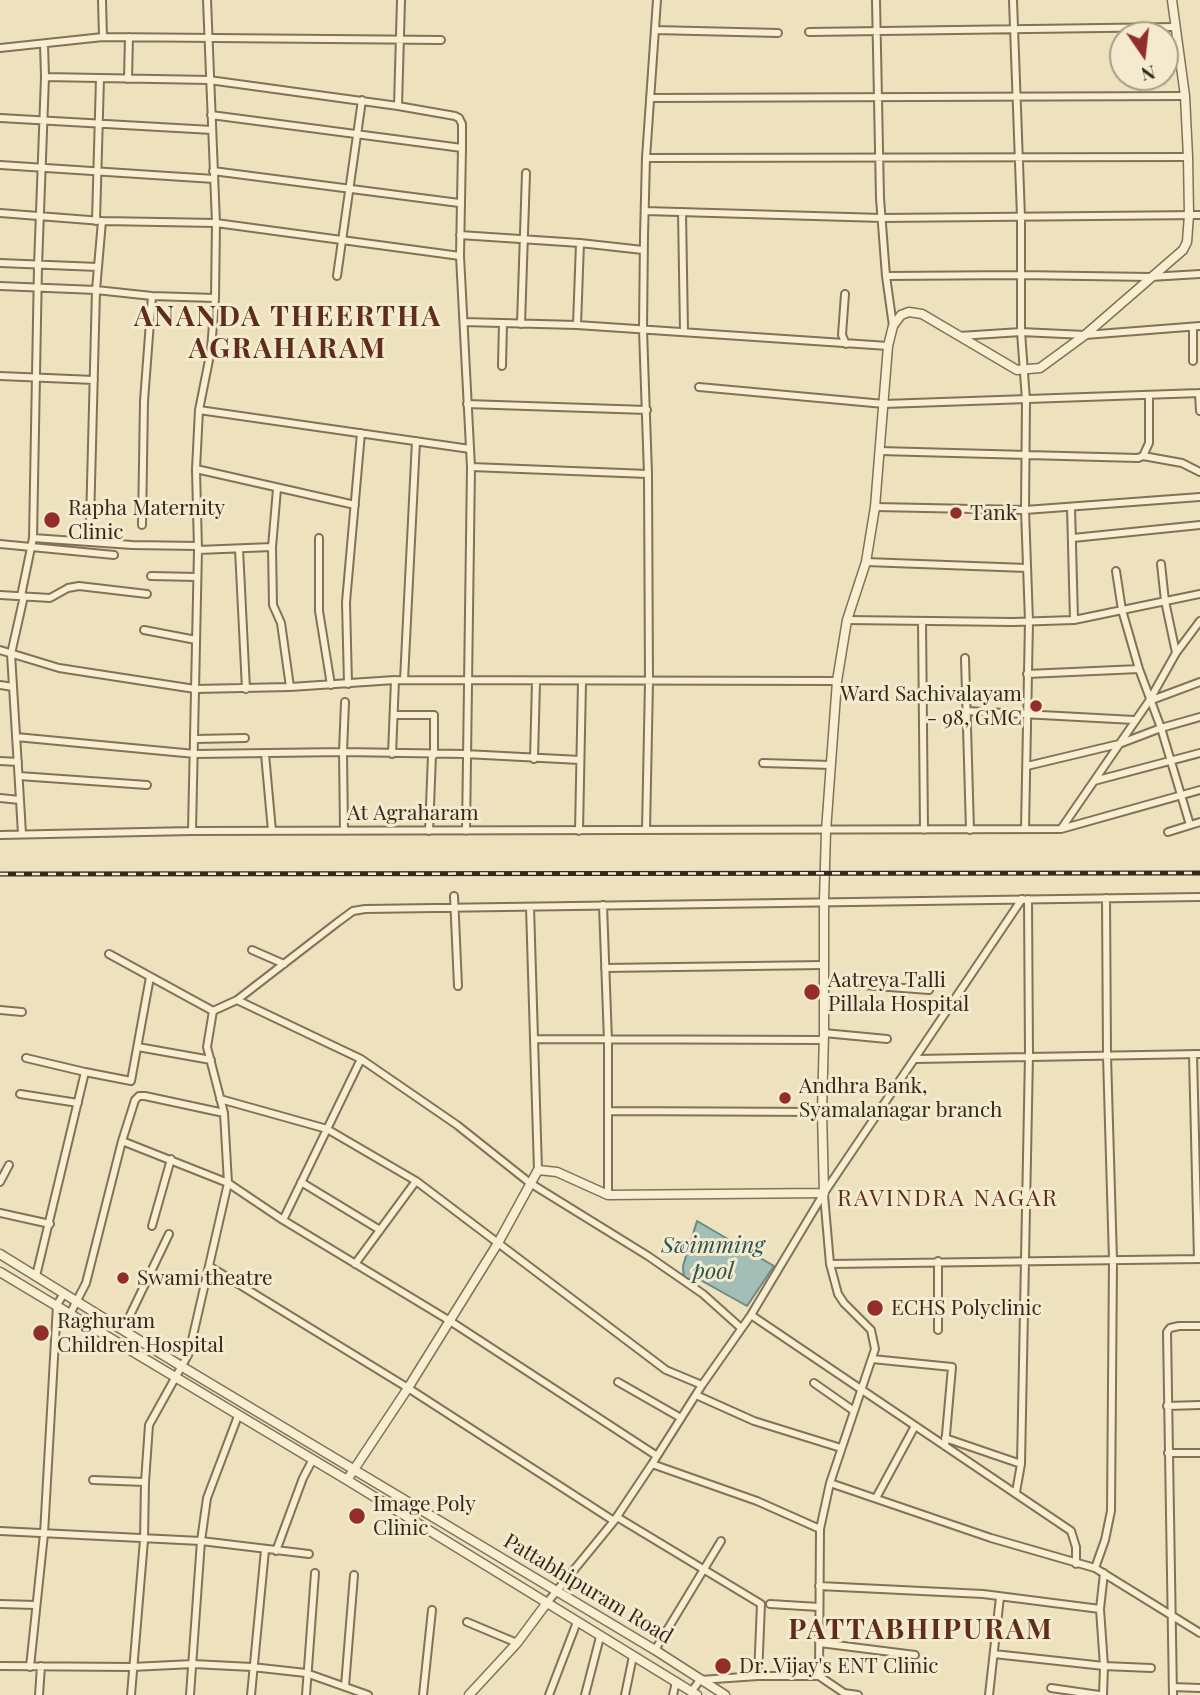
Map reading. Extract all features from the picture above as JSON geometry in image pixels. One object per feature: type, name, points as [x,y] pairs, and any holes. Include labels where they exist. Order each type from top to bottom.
[{"type":"street","points":[[102,0],[103,37]]},
{"type":"street","points":[[192,831],[198,548],[196,469],[199,410],[211,349],[215,298],[216,223],[207,0]]},
{"type":"street","points":[[398,103],[401,0]]},
{"type":"street","points":[[646,830],[649,682],[648,474],[643,250],[646,158],[657,0]]},
{"type":"street","points":[[876,0],[882,218],[893,326]]},
{"type":"street","points":[[1013,0],[1021,217],[1021,332],[1026,400],[1025,510],[1029,621],[1025,713],[1025,830]]},
{"type":"street","points":[[1172,0],[1175,21]]},
{"type":"street","points":[[809,32],[1109,28]]},
{"type":"street","points":[[655,30],[778,33]]},
{"type":"street","points":[[0,48],[103,37],[442,40]]},
{"type":"street","points":[[128,79],[129,37]]},
{"type":"street","points":[[22,835],[11,654],[33,538],[38,266],[45,122],[44,44]]},
{"type":"street","points":[[819,1676],[820,1529],[830,1483],[872,1359],[874,1340],[871,1330],[838,1294],[830,1264],[824,1194],[822,1112],[824,900],[837,681],[847,620],[866,562],[875,507],[888,346],[893,326],[901,315],[909,312],[922,314],[1017,370],[1025,371],[1045,366],[1085,335],[1186,246],[1189,215],[1188,157],[1185,96],[1179,50]]},
{"type":"street","points":[[45,77],[209,80],[398,103],[455,116],[462,124],[460,256],[471,467],[466,831]]},
{"type":"street","points":[[90,523],[98,267],[100,79]]},
{"type":"street","points":[[650,98],[1185,96]]},
{"type":"street","points":[[337,276],[362,100]]},
{"type":"street","points":[[211,115],[461,148]]},
{"type":"street","points":[[0,118],[212,130]]},
{"type":"street","points":[[646,158],[1188,157]]},
{"type":"street","points":[[0,166],[214,175],[459,204]]},
{"type":"street","points":[[521,324],[526,173]]},
{"type":"street","points":[[645,211],[882,218],[1200,215]]},
{"type":"street","points":[[682,212],[684,331]]},
{"type":"street","points":[[0,213],[99,221],[216,223],[460,256]]},
{"type":"street","points":[[460,235],[643,250]]},
{"type":"street","points":[[578,325],[580,243]]},
{"type":"street","points":[[0,263],[98,267]]},
{"type":"street","points":[[886,276],[1150,277],[1200,274]]},
{"type":"street","points":[[0,286],[215,298]]},
{"type":"street","points":[[845,295],[842,335],[846,344]]},
{"type":"street","points":[[142,525],[144,401],[152,296]]},
{"type":"street","points":[[464,322],[578,325],[888,346]]},
{"type":"street","points":[[502,366],[503,323]]},
{"type":"street","points":[[959,336],[1021,332],[1085,335],[1196,327],[1193,361]]},
{"type":"street","points":[[0,376],[94,380]]},
{"type":"street","points":[[699,387],[884,404],[1199,393],[1200,411]]},
{"type":"street","points":[[1146,453],[1149,396]]},
{"type":"street","points":[[467,404],[647,410]]},
{"type":"street","points":[[199,410],[470,449]]},
{"type":"street","points":[[348,684],[346,602],[361,433]]},
{"type":"street","points":[[404,680],[416,441]]},
{"type":"street","points":[[880,451],[1139,458],[1146,453]]},
{"type":"street","points":[[1146,453],[1182,463],[1200,472]]},
{"type":"street","points":[[471,467],[648,474]]},
{"type":"street","points":[[196,469],[355,505]]},
{"type":"street","points":[[277,489],[272,547],[273,605],[281,623],[290,687]]},
{"type":"street","points":[[875,507],[1025,510],[1200,497]]},
{"type":"street","points":[[1071,507],[1074,620]]},
{"type":"street","points":[[1073,538],[1200,525]]},
{"type":"street","points":[[33,538],[198,548],[272,547]]},
{"type":"street","points":[[319,538],[317,594],[331,685]]},
{"type":"street","points":[[0,544],[114,555]]},
{"type":"street","points":[[239,549],[246,689]]},
{"type":"street","points":[[866,562],[1027,568]]},
{"type":"street","points":[[1161,564],[1165,601],[1176,653]]},
{"type":"street","points":[[1116,571],[1122,610],[1139,669],[1161,728],[1190,825]]},
{"type":"street","points":[[151,576],[197,577]]},
{"type":"street","points":[[0,595],[50,598],[68,588],[79,586],[146,594]]},
{"type":"street","points":[[847,620],[1074,620],[1200,594]]},
{"type":"street","points":[[922,621],[924,830]]},
{"type":"street","points":[[1062,829],[1149,701],[1176,653],[1199,624]]},
{"type":"street","points":[[1199,624],[1200,637]]},
{"type":"street","points":[[144,630],[196,640]]},
{"type":"street","points":[[0,650],[59,668],[195,689],[246,689],[395,680],[837,681]]},
{"type":"street","points":[[965,658],[970,830]]},
{"type":"street","points":[[1027,674],[1139,669]]},
{"type":"street","points":[[391,754],[395,680]]},
{"type":"street","points":[[534,759],[536,682]]},
{"type":"street","points":[[579,831],[582,682]]},
{"type":"street","points":[[1149,701],[1200,682]]},
{"type":"street","points":[[0,685],[13,687]]},
{"type":"street","points":[[344,831],[345,702]]},
{"type":"street","points":[[967,711],[1134,720]]},
{"type":"street","points":[[394,715],[434,715],[429,831]]},
{"type":"street","points":[[1027,766],[1119,744],[1200,717]]},
{"type":"street","points":[[16,737],[195,754],[343,752],[466,754],[580,760]]},
{"type":"street","points":[[195,738],[245,738]]},
{"type":"street","points":[[1094,781],[1200,753]]},
{"type":"street","points":[[265,754],[272,831]]},
{"type":"street","points":[[0,761],[18,762]]},
{"type":"street","points":[[763,763],[831,765]]},
{"type":"street","points":[[19,776],[147,785]]},
{"type":"street","name":"At Agraharam","points":[[0,835],[192,831],[1062,829],[1200,790]]},
{"type":"street","points":[[0,798],[20,800]]},
{"type":"street","points":[[1168,832],[1200,822]]},
{"type":"street","points":[[454,895],[458,986]]},
{"type":"street","points":[[213,1011],[237,1000],[353,911],[365,909],[824,900],[1200,897]]},
{"type":"street","points":[[1095,1568],[1111,1511],[1113,1261],[1106,898]]},
{"type":"street","points":[[1016,1492],[1021,1464],[1029,1055],[1025,899]]},
{"type":"street","points":[[468,1695],[517,1643],[615,1519],[751,1315],[824,1194],[1025,899]]},
{"type":"street","points":[[603,905],[608,1041],[608,1195]]},
{"type":"street","points":[[347,1480],[450,1321],[498,1243],[538,1170],[530,907]]},
{"type":"street","points":[[253,950],[284,964]]},
{"type":"street","points":[[109,954],[213,1011]]},
{"type":"street","points":[[605,968],[824,965]]},
{"type":"street","points":[[26,1058],[125,1082],[131,1081],[150,976]]},
{"type":"street","points":[[824,982],[929,990]]},
{"type":"street","points":[[237,1000],[361,1059],[457,1125],[530,1183],[703,1294],[741,1328]]},
{"type":"street","points":[[0,1010],[22,1013]]},
{"type":"street","points":[[131,1695],[144,1540],[149,1425],[189,1353],[228,1183],[224,1113],[207,1047],[213,1011]]},
{"type":"street","points":[[534,1040],[824,1036],[887,1039]]},
{"type":"street","points":[[138,1047],[211,1060]]},
{"type":"street","points":[[830,1264],[1199,1259],[1197,1054],[916,1059]]},
{"type":"street","points":[[283,1220],[361,1059]]},
{"type":"street","points":[[36,1276],[85,1072]]},
{"type":"street","points":[[20,1094],[78,1103]]},
{"type":"street","points":[[70,1314],[86,1283],[122,1140],[135,1100],[139,1096],[224,1113]]},
{"type":"street","points":[[220,1099],[327,1129],[416,1181],[666,1370],[702,1385]]},
{"type":"street","points":[[608,1111],[822,1112]]},
{"type":"street","points":[[122,1140],[228,1183],[283,1220],[450,1321],[657,1456]]},
{"type":"street","points":[[152,1226],[172,1159]]},
{"type":"street","points":[[0,1182],[9,1164]]},
{"type":"street","points":[[538,1170],[557,1172],[608,1195],[824,1194]]},
{"type":"street","points":[[355,1264],[416,1181]]},
{"type":"street","points":[[301,1182],[380,1230]]},
{"type":"street","points":[[0,1213],[50,1224]]},
{"type":"street","points":[[123,1330],[169,1234]]},
{"type":"street","name":"Pattabhipuram Road","points":[[0,1254],[725,1695]]},
{"type":"street","points":[[937,1261],[938,1330]]},
{"type":"street","points":[[209,1266],[615,1519],[761,1604],[758,1676]]},
{"type":"street","name":"Pattabhipuram Road","points":[[0,1272],[347,1480],[694,1693]]},
{"type":"street","points":[[30,1667],[44,1534],[57,1305],[64,1293]]},
{"type":"street","points":[[751,1315],[915,1426],[945,1442],[1071,1531],[1076,1547],[1076,1564]]},
{"type":"street","points":[[1173,1695],[1167,1332],[1179,1326],[1200,1326]]},
{"type":"street","points":[[872,1359],[952,1367],[945,1442]]},
{"type":"street","points":[[618,1382],[681,1419]]},
{"type":"street","points":[[814,1383],[854,1411]]},
{"type":"street","points":[[696,1395],[754,1420],[841,1448]]},
{"type":"street","points":[[1167,1406],[1200,1405]]},
{"type":"street","points":[[190,1695],[201,1541],[207,1498],[238,1416]]},
{"type":"street","points":[[876,1498],[915,1426]]},
{"type":"street","points":[[945,1442],[1021,1464]]},
{"type":"street","points":[[1168,1453],[1200,1453]]},
{"type":"street","points":[[276,1551],[312,1461]]},
{"type":"street","points":[[652,1464],[757,1501],[820,1529]]},
{"type":"street","points":[[93,1480],[145,1482]]},
{"type":"street","points":[[830,1483],[991,1538],[1095,1568],[1200,1633]]},
{"type":"street","points":[[0,1531],[201,1541],[309,1554]]},
{"type":"street","points":[[655,1650],[721,1541]]},
{"type":"street","points":[[251,1695],[265,1550]]},
{"type":"street","points":[[306,1695],[315,1573]]},
{"type":"street","points":[[1051,1688],[1101,1695],[1104,1666],[1100,1609],[1104,1573]]},
{"type":"street","points":[[345,1686],[354,1575]]},
{"type":"street","points":[[819,1586],[983,1594],[1100,1609]]},
{"type":"street","points":[[989,1695],[1000,1597]]},
{"type":"street","points":[[0,1604],[36,1605]]},
{"type":"street","points":[[770,1604],[819,1607]]},
{"type":"street","points":[[423,1695],[432,1610]]},
{"type":"street","points":[[467,1622],[517,1643]]},
{"type":"street","points":[[548,1695],[577,1622]]},
{"type":"street","points":[[585,1695],[600,1637]]},
{"type":"street","points":[[820,1643],[915,1655]]},
{"type":"street","points":[[994,1654],[1104,1666],[1151,1668]]},
{"type":"street","points":[[625,1695],[633,1656]]},
{"type":"street","points":[[0,1666],[132,1667],[193,1664],[252,1667],[306,1673],[368,1695]]},
{"type":"street","points":[[38,1695],[41,1666]]},
{"type":"street","points":[[694,1693],[700,1680],[819,1676],[844,1693],[858,1695]]},
{"type":"street","points":[[673,1695],[676,1682]]},
{"type":"street","points":[[1173,1687],[1200,1688]]},
{"type":"water","name":"Swimming pool","points":[[697,1221],[774,1266],[747,1306],[695,1277],[684,1281],[683,1266]]},
{"type":"railway","points":[[0,874],[1200,873]]},
{"type":"place","name":"Tank","points":[[956,513]]},
{"type":"place","name":"Rapha Maternity Clinic","points":[[52,520]]},
{"type":"place","name":"Ward Sachivalayam - 98, GMC","points":[[1036,706]]},
{"type":"place","name":"Aatreya Talli Pillala Hospital","points":[[812,992]]},
{"type":"place","name":"Andhra Bank, Syamalanagar branch","points":[[785,1098]]},
{"type":"place","name":"Swami theatre","points":[[123,1278]]},
{"type":"place","name":"ECHS Polyclinic","points":[[875,1308]]},
{"type":"place","name":"Raghuram Children Hospital","points":[[41,1333]]},
{"type":"place","name":"Image Poly Clinic","points":[[357,1516]]},
{"type":"place","name":"Dr. Vijay's ENT Clinic","points":[[723,1666]]},
{"type":"district","name":"ANANDA THEERTHA AGRAHARAM","points":[[288,333]]},
{"type":"district","name":"RAVINDRA NAGAR","points":[[948,1199]]},
{"type":"district","name":"PATTABHIPURAM","points":[[921,1630]]}]
